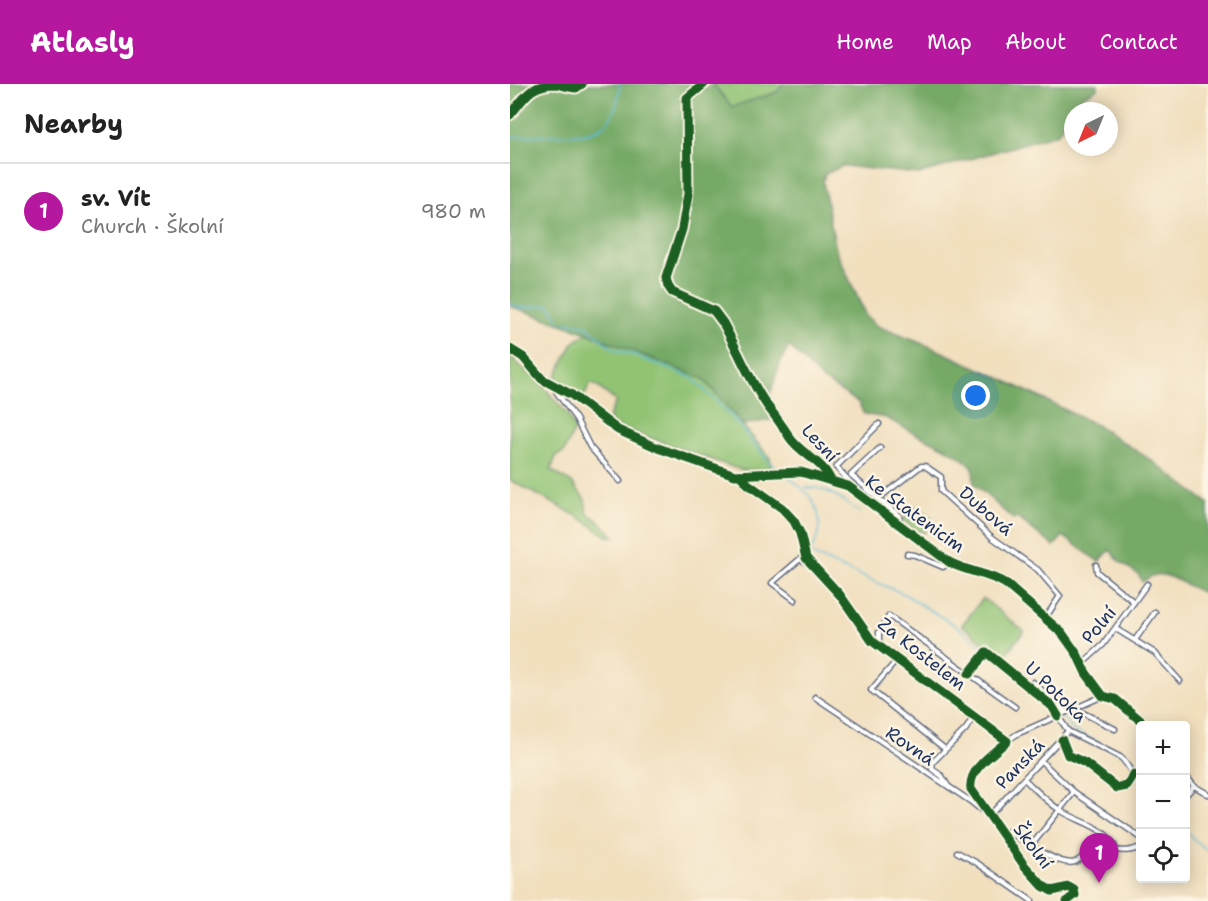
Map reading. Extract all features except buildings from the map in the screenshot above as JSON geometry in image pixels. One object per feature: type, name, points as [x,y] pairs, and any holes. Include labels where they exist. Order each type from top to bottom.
[{"type":"street","name":"Ke Statenicím","points":[[510,349],[523,357],[542,379],[575,398],[618,430],[668,451],[740,476],[801,472],[848,486],[949,562],[965,570],[1000,580],[1046,617],[1068,641],[1086,673],[1103,696]]},
{"type":"street","points":[[556,387],[555,390],[576,419],[587,442],[620,481]]},
{"type":"street","points":[[861,495],[836,466],[879,424]]},
{"type":"street","name":"Lesní","points":[[785,427],[791,439],[828,474],[831,481]]},
{"type":"street","points":[[880,448],[851,475],[899,516],[901,526]]},
{"type":"street","name":"Dubová","points":[[879,498],[921,466],[927,467],[941,477],[941,491],[993,538],[1038,570],[1060,596],[1046,617]]},
{"type":"street","name":"Za Kostelem","points":[[740,476],[782,508],[794,521],[800,533],[806,558],[840,595],[867,636],[1007,741]]},
{"type":"street","name":"Ke Statenicím","points":[[907,554],[943,567],[949,562]]},
{"type":"street","points":[[795,600],[772,583],[800,559],[812,565]]},
{"type":"street","name":"Polní","points":[[1096,565],[1097,572],[1134,602]]},
{"type":"street","name":"Polní","points":[[1082,664],[1103,645],[1116,629],[1147,584]]},
{"type":"street","points":[[1135,640],[1155,612]]},
{"type":"street","points":[[879,645],[879,632],[889,616],[1015,707]]},
{"type":"street","points":[[1116,629],[1155,653],[1180,681]]},
{"type":"street","points":[[898,659],[871,690],[945,749]]},
{"type":"street","name":"U Potoka","points":[[1033,682],[1061,714],[1068,732],[1120,757],[1134,774]]},
{"type":"street","points":[[1007,741],[1017,734],[1103,696],[1115,699],[1141,721]]},
{"type":"street","name":"Rovná","points":[[815,697],[990,815]]},
{"type":"street","points":[[1075,709],[1115,729]]},
{"type":"street","points":[[948,787],[942,776],[932,768],[933,762],[966,729],[974,716]]},
{"type":"street","name":"Panská","points":[[990,815],[1068,732]]},
{"type":"street","name":"Školní","points":[[1007,741],[975,772],[971,780],[972,791],[1024,865],[1047,889],[1074,890],[1075,895],[1067,901]]},
{"type":"street","points":[[1041,761],[1074,792],[1136,834]]},
{"type":"street","points":[[1024,779],[1059,810],[1098,829],[1115,846],[1116,850]]},
{"type":"street","points":[[1190,782],[1207,792]]},
{"type":"street","points":[[1190,790],[1194,786]]},
{"type":"street","points":[[1031,846],[1074,792]]},
{"type":"street","points":[[1004,834],[1008,831],[1031,846],[1069,864],[1093,850],[1136,849]]},
{"type":"street","points":[[957,852],[1032,901]]},
{"type":"green space","points":[[510,84],[689,84],[695,93],[713,84],[732,107],[777,92],[783,84],[1098,84],[1098,88],[1082,97],[1079,102],[1064,102],[1064,124],[1057,134],[919,174],[843,166],[825,174],[823,182],[836,250],[866,316],[877,326],[1000,378],[1098,426],[1151,460],[1208,503],[1208,594],[1167,576],[1153,576],[1142,582],[1139,575],[1119,561],[1110,550],[1099,562],[1063,536],[1054,546],[1016,517],[1013,519],[974,484],[973,467],[966,461],[946,448],[886,418],[863,413],[859,403],[822,379],[789,346],[779,366],[769,398],[776,419],[743,425],[703,379],[587,333],[510,306]]},
{"type":"green space","points":[[713,84],[783,84],[777,92],[732,107]]},
{"type":"green space","points":[[587,333],[704,379],[770,458],[771,469],[741,470],[613,425],[608,418],[616,401],[595,385],[590,384],[582,401],[554,380],[573,343]]},
{"type":"green space","points":[[510,356],[529,374],[533,374],[567,414],[575,429],[564,452],[556,456],[551,470],[572,483],[585,499],[587,513],[614,536],[607,536],[577,516],[510,480]]},
{"type":"green space","points":[[914,506],[933,520],[924,533],[920,530],[918,532],[903,520]]},
{"type":"green space","points":[[983,598],[1024,631],[1003,658],[962,625]]},
{"type":"waterway","points":[[510,137],[581,134],[601,128],[613,112],[620,84]]},
{"type":"waterway","points":[[510,304],[520,308],[550,305],[559,321],[587,326],[614,350],[631,354],[692,378],[732,417],[769,462],[781,471]]},
{"type":"waterway","points":[[785,474],[806,492],[816,506],[819,524],[811,552],[814,556],[904,594],[958,627],[1055,705],[1073,730],[1133,759],[1136,764]]},
{"type":"waterway","points":[[806,488],[828,492],[860,512]]},
{"type":"waterway","points":[[1190,835],[1208,851]]},
{"type":"cycle path","points":[[510,115],[529,93],[540,86],[557,84],[576,88],[582,84]]},
{"type":"cycle path","points":[[704,84],[687,98],[688,194],[682,229],[666,278],[668,286],[672,292],[714,311],[723,323],[766,404],[795,444],[818,463],[831,481]]},
{"type":"cycle path","points":[[510,349],[523,357],[542,379],[572,395],[618,430],[658,448],[735,475],[801,472],[848,486],[949,562],[1006,584],[1062,633],[1103,696],[1115,699],[1141,721]]},
{"type":"cycle path","points":[[740,475],[748,484],[782,508],[794,521],[800,533],[806,558],[840,595],[872,641],[1007,741],[978,768],[971,782],[971,789],[1024,865],[1043,886],[1052,891],[1069,887],[1074,890],[1075,895],[1067,901]]},
{"type":"cycle path","points":[[969,674],[986,652],[1052,706],[1058,716]]},
{"type":"cycle path","points":[[1062,740],[1068,755],[1085,763],[1117,788],[1127,786],[1134,775]]},
{"type":"place","name":"sv. Vít","points":[[1099,883]]}]
